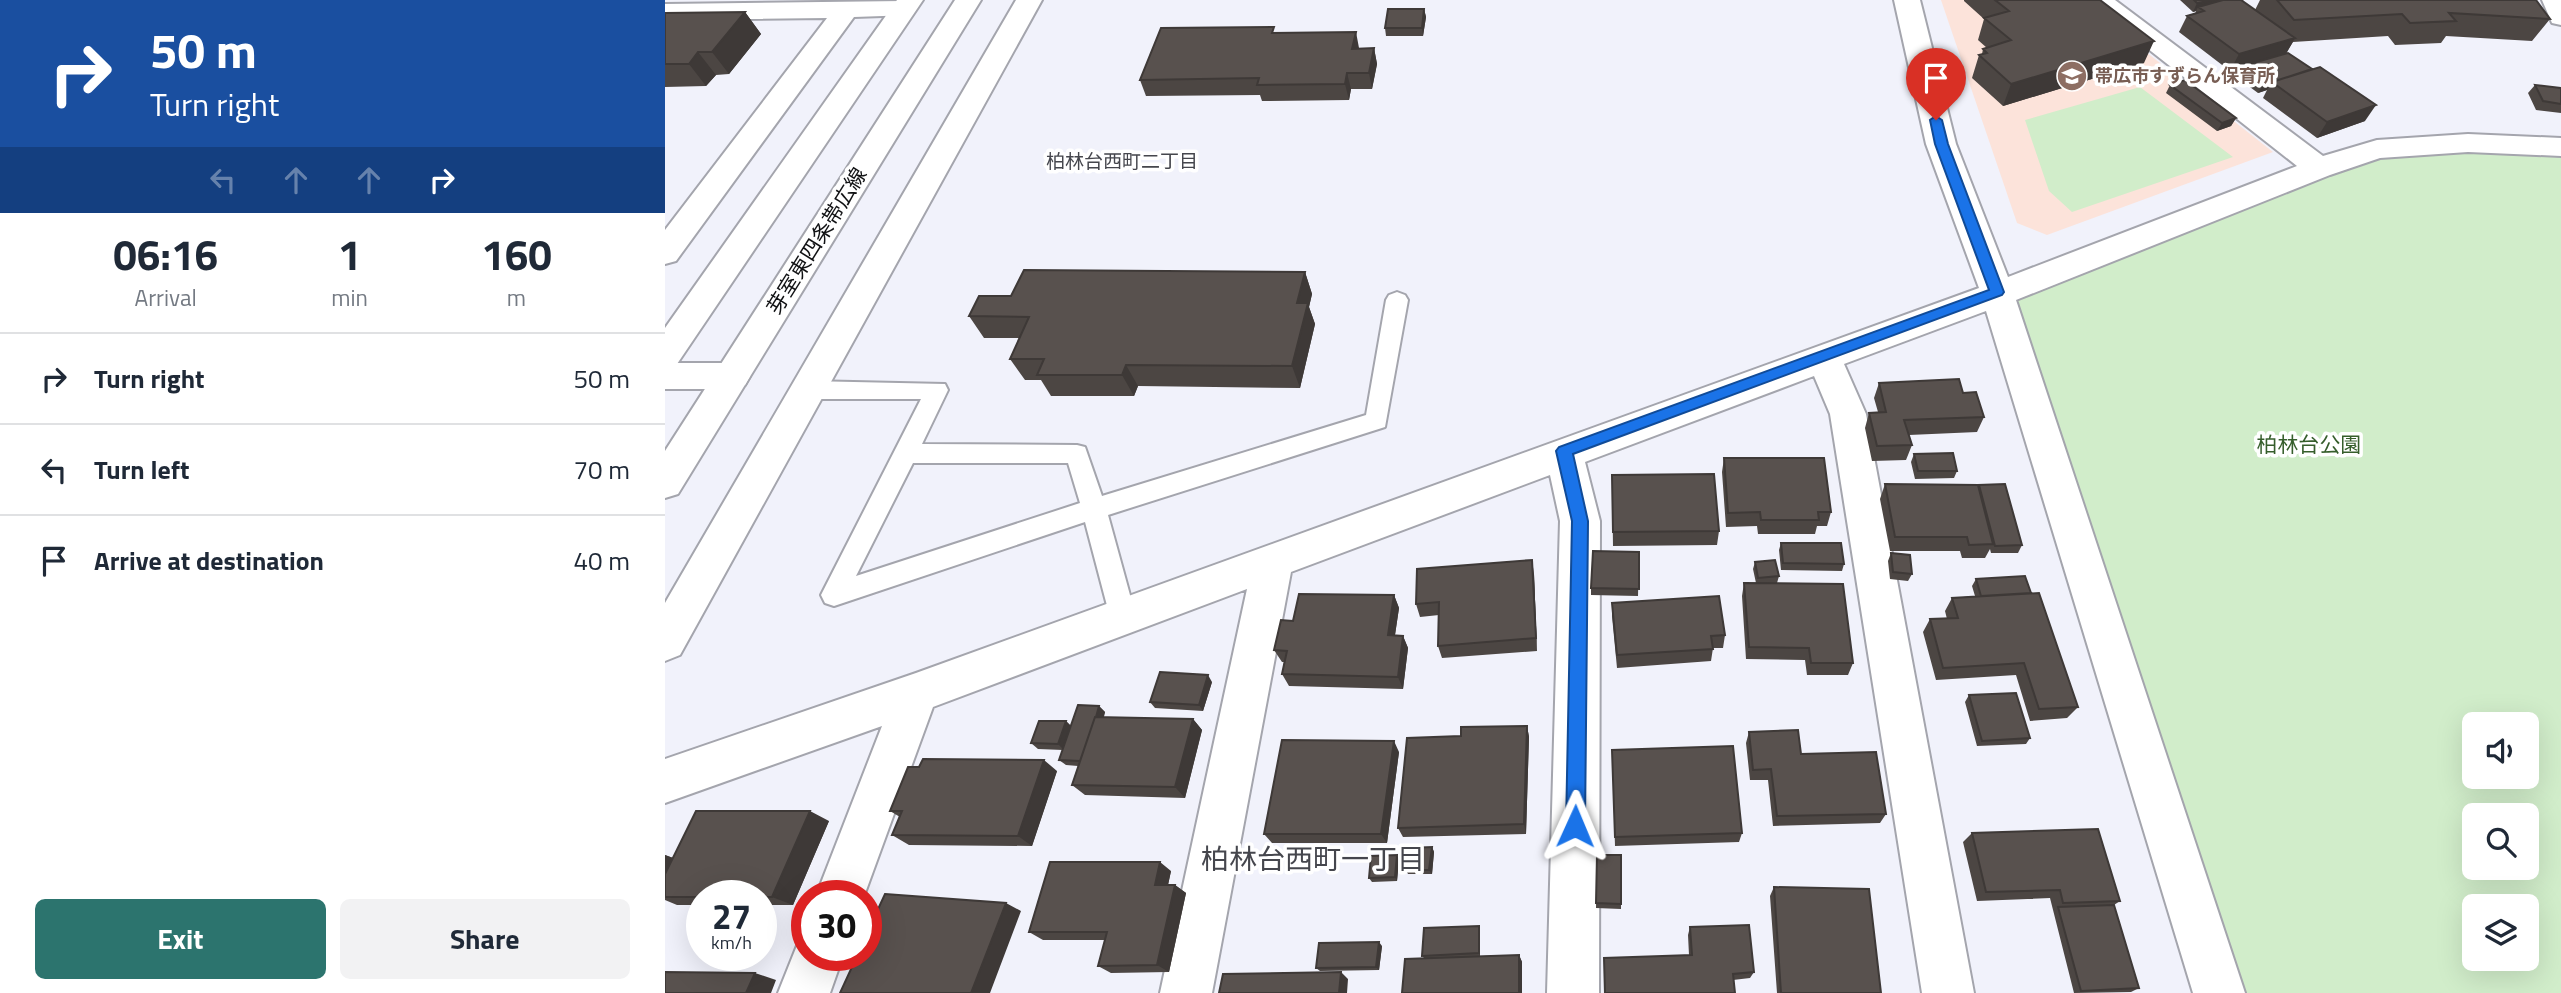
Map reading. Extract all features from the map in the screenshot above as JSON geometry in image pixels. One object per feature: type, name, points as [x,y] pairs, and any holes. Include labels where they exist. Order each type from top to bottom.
[{"type":"street","name":"芽室東四条帯広線","points":[[665,483],[968,0]]},
{"type":"street","points":[[665,642],[1029,0]]},
{"type":"street","points":[[1907,0],[1941,144],[1997,292],[2219,993]]},
{"type":"street","points":[[2099,0],[2319,168]]},
{"type":"street","points":[[2555,0],[2561,17]]},
{"type":"street","points":[[665,253],[849,5]]},
{"type":"street","points":[[665,12],[906,5]]},
{"type":"street","points":[[665,355],[906,5]]},
{"type":"street","points":[[665,782],[916,693],[1564,451],[2051,274],[2319,168],[2377,149],[2469,143],[2561,147]]},
{"type":"street","points":[[1823,356],[1848,414],[1948,993]]},
{"type":"street","points":[[665,376],[732,376]]},
{"type":"street","points":[[1564,451],[1580,521],[1573,993]]},
{"type":"street","points":[[1186,993],[1273,561]]},
{"type":"street","points":[[846,880],[916,693]]},
{"type":"street","points":[[804,993],[812,971]]},
{"type":"lane","points":[[808,390],[937,390],[834,595],[1094,509],[1377,421],[1397,300]]},
{"type":"lane","points":[[905,453],[1077,454],[1123,617]]},
{"type":"shaded area","name":"帯広市すずらん保育所","points":[[1941,0],[2080,0],[2273,152],[2047,235],[2017,223]]},
{"type":"green space","points":[[2140,87],[2233,157],[2072,212],[2049,191],[2025,120]]},
{"type":"green space","name":"柏林台公園","points":[[2561,147],[2561,993],[2219,993],[1997,292],[2377,149]]},
{"type":"building","points":[[1995,0],[2100,0],[2154,41],[2011,84],[1979,55],[1987,53],[1983,49],[2011,40],[1984,18],[2009,11]]},
{"type":"building","points":[[2223,0],[2241,0],[2295,38],[2239,54],[2187,16],[2204,11],[2198,7]]},
{"type":"building","points":[[2277,0],[2536,0],[2550,19],[2449,13],[2456,21],[2410,23],[2402,14],[2294,20]]},
{"type":"building","points":[[1388,9],[1424,9],[1422,28],[1385,28]]},
{"type":"building","points":[[745,12],[712,52],[698,52],[689,64],[665,64],[665,13]]},
{"type":"building","points":[[1274,27],[1272,33],[1356,32],[1352,49],[1374,48],[1369,73],[1347,73],[1345,84],[1257,85],[1259,78],[1140,80],[1161,28]]},
{"type":"building","points":[[2288,53],[2312,69],[2263,85],[2239,67]]},
{"type":"building","points":[[2320,67],[2376,105],[2327,122],[2272,82]]},
{"type":"building","points":[[2185,80],[2236,118],[2222,123],[2170,85]]},
{"type":"building","points":[[2535,85],[2561,88],[2561,104],[2543,101]]},
{"type":"building","points":[[1024,270],[1305,272],[1297,303],[1308,303],[1292,366],[1126,365],[1122,375],[1037,375],[1044,359],[1010,359],[1029,317],[969,316],[979,296],[1011,296]]},
{"type":"building","points":[[1959,379],[1963,393],[1976,392],[1984,417],[1904,420],[1912,445],[1877,446],[1869,413],[1886,412],[1879,383]]},
{"type":"building","points":[[1953,453],[1957,471],[1918,471],[1914,454]]},
{"type":"building","points":[[1724,458],[1824,458],[1831,512],[1818,512],[1819,520],[1761,520],[1760,512],[1728,513]]},
{"type":"building","points":[[1714,474],[1719,531],[1613,532],[1612,475]]},
{"type":"building","points":[[1885,484],[1978,485],[1993,544],[1969,545],[1967,537],[1895,537]]},
{"type":"building","points":[[2005,484],[2022,545],[1995,546],[1979,485]]},
{"type":"building","points":[[1781,543],[1841,543],[1844,564],[1783,563]]},
{"type":"building","points":[[1593,551],[1639,552],[1639,589],[1591,588]]},
{"type":"building","points":[[1891,553],[1910,555],[1912,574],[1893,572]]},
{"type":"building","points":[[1532,560],[1536,638],[1438,646],[1439,602],[1416,604],[1417,569]]},
{"type":"building","points":[[1775,560],[1779,576],[1758,578],[1755,562]]},
{"type":"building","points":[[2025,576],[2031,593],[1981,596],[1976,579]]},
{"type":"building","points":[[1744,583],[1843,584],[1853,663],[1811,663],[1809,648],[1749,647]]},
{"type":"building","points":[[2039,593],[2078,707],[2039,709],[2024,663],[1943,668],[1930,619],[1958,618],[1952,598]]},
{"type":"building","points":[[1299,594],[1394,595],[1388,635],[1403,636],[1398,677],[1282,674],[1287,651],[1274,650],[1281,620],[1293,621]]},
{"type":"building","points":[[1719,596],[1725,635],[1711,636],[1713,649],[1617,655],[1612,603]]},
{"type":"building","points":[[1160,672],[1208,675],[1199,705],[1150,702]]},
{"type":"building","points":[[2016,693],[2030,738],[1982,741],[1969,695]]},
{"type":"building","points":[[1078,705],[1099,706],[1080,761],[1059,760]]},
{"type":"building","points":[[1095,717],[1193,719],[1175,787],[1072,785]]},
{"type":"building","points":[[1039,721],[1066,721],[1058,744],[1031,743]]},
{"type":"building","points":[[1527,726],[1524,824],[1398,828],[1407,738],[1461,736],[1461,727]]},
{"type":"building","points":[[1798,730],[1801,754],[1876,752],[1886,814],[1777,816],[1771,769],[1753,770],[1749,732]]},
{"type":"building","points":[[1282,740],[1394,741],[1381,834],[1264,834]]},
{"type":"building","points":[[1733,746],[1742,833],[1615,837],[1612,750]]},
{"type":"building","points":[[923,759],[1044,760],[1018,836],[892,835],[902,811],[890,811],[908,767],[919,767]]},
{"type":"building","points":[[696,811],[810,811],[777,886],[777,880],[686,880],[686,897],[665,897],[665,874]]},
{"type":"building","points":[[2098,829],[2120,901],[2063,903],[2060,890],[1986,892],[1972,833]]},
{"type":"building","points":[[1432,847],[1429,870],[1406,870],[1408,848]]},
{"type":"building","points":[[1397,855],[1395,877],[1369,878],[1371,856]]},
{"type":"building","points":[[1597,855],[1621,855],[1621,904],[1596,903]]},
{"type":"building","points":[[1050,862],[1160,862],[1155,885],[1175,885],[1157,965],[1098,966],[1107,932],[1029,932]]},
{"type":"building","points":[[1774,887],[1869,889],[1881,993],[1781,993]]},
{"type":"building","points":[[885,894],[1006,903],[971,993],[840,993],[850,971],[882,971],[882,900]]},
{"type":"building","points":[[2114,905],[2139,988],[2081,991],[2058,907]]},
{"type":"building","points":[[1749,925],[1754,972],[1733,974],[1735,993],[1605,993],[1604,958],[1692,955],[1690,927]]},
{"type":"building","points":[[1479,926],[1479,953],[1422,956],[1424,928]]},
{"type":"building","points":[[1379,942],[1376,967],[1316,968],[1319,943]]},
{"type":"building","points":[[1519,955],[1519,993],[1402,993],[1405,959]]},
{"type":"building","points":[[665,972],[755,973],[746,993],[665,993]]},
{"type":"building","points":[[1341,972],[1339,993],[1219,993],[1223,974]]},
{"type":"place","name":"帯広市すずらん保育所","points":[[2072,76]]},
{"type":"district","name":"柏林台西町二丁目","points":[[1122,161]]},
{"type":"district","name":"柏林台西町一丁目","points":[[1313,859]]},
{"type":"route","points":[[1575,826],[1580,521],[1564,451],[1997,292],[1941,144],[1936,120]]}]
